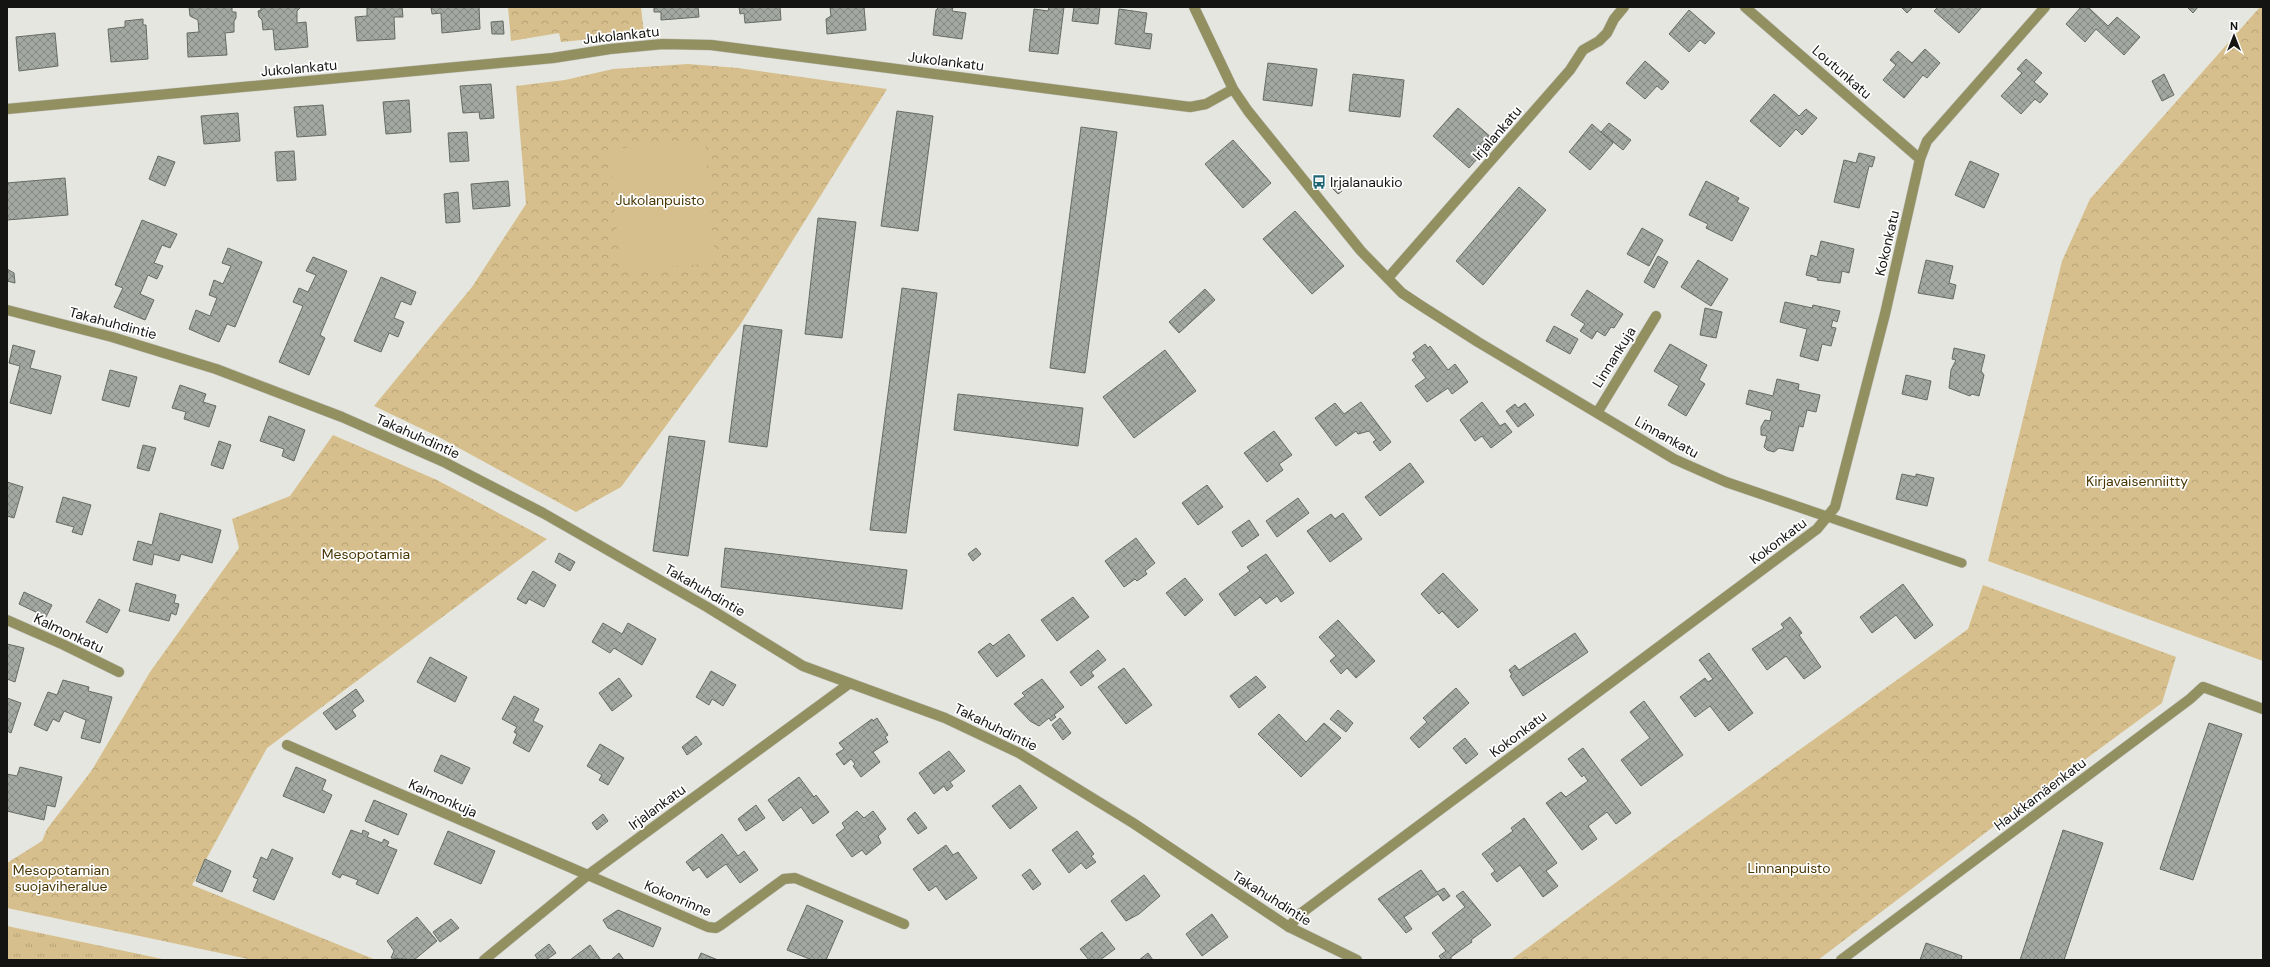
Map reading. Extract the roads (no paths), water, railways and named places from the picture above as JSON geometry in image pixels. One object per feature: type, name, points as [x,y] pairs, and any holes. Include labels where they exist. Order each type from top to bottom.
[{"type":"street","points":[[1194,7],[1233,89],[1248,111],[1351,239],[1388,278]]},
{"type":"street","name":"Irjalankatu","points":[[1388,278],[1570,70],[1583,50],[1603,37],[1614,19],[1624,7]]},
{"type":"street","name":"Loutunkatu","points":[[1745,7],[1920,159]]},
{"type":"street","name":"Kokonkatu","points":[[1289,927],[1300,914],[1817,529],[1828,517],[1835,507],[1873,362],[1920,159],[1927,141],[2045,7]]},
{"type":"street","name":"Jukolankatu","points":[[7,109],[553,58],[610,48],[663,44],[711,45],[1190,107],[1206,104],[1233,89]]},
{"type":"street","name":"Linnankatu","points":[[1388,278],[1408,297],[1478,342],[1674,459],[1726,482],[1828,517]]},
{"type":"street","name":"Takahuhdintie","points":[[7,310],[179,356],[278,392],[385,435],[446,463],[543,513],[708,607],[803,666],[945,718],[1042,765],[1289,927],[1358,960]]},
{"type":"street","name":"Linnankuja","points":[[1597,413],[1656,316]]},
{"type":"street","name":"Kalmonkatu","points":[[7,620],[64,645],[119,672]]},
{"type":"street","name":"Irjalankatu","points":[[484,960],[588,875],[850,683]]},
{"type":"street","name":"Haukkamäenkatu","points":[[1842,960],[2190,699],[2203,687],[2263,709]]},
{"type":"street","name":"Kalmonkuja","points":[[287,745],[588,875]]},
{"type":"street","name":"Kokonrinne","points":[[588,875],[708,927],[716,928],[722,925],[784,879],[795,878],[904,924]]},
{"type":"lane","name":"Linnankatu","points":[[1828,517],[1962,564]]},
{"type":"place","name":"Irjalanaukio","points":[[1319,182]]},
{"type":"park label","name":"Jukolanpuisto","points":[[660,200]]},
{"type":"park label","name":"Kirjavaisenniitty","points":[[2137,481]]},
{"type":"park label","name":"Mesopotamia","points":[[366,554]]},
{"type":"park label","name":"Linnanpuisto","points":[[1789,868]]},
{"type":"park label","name":"Mesopotamian suojaviheralue","points":[[61,878]]}]
